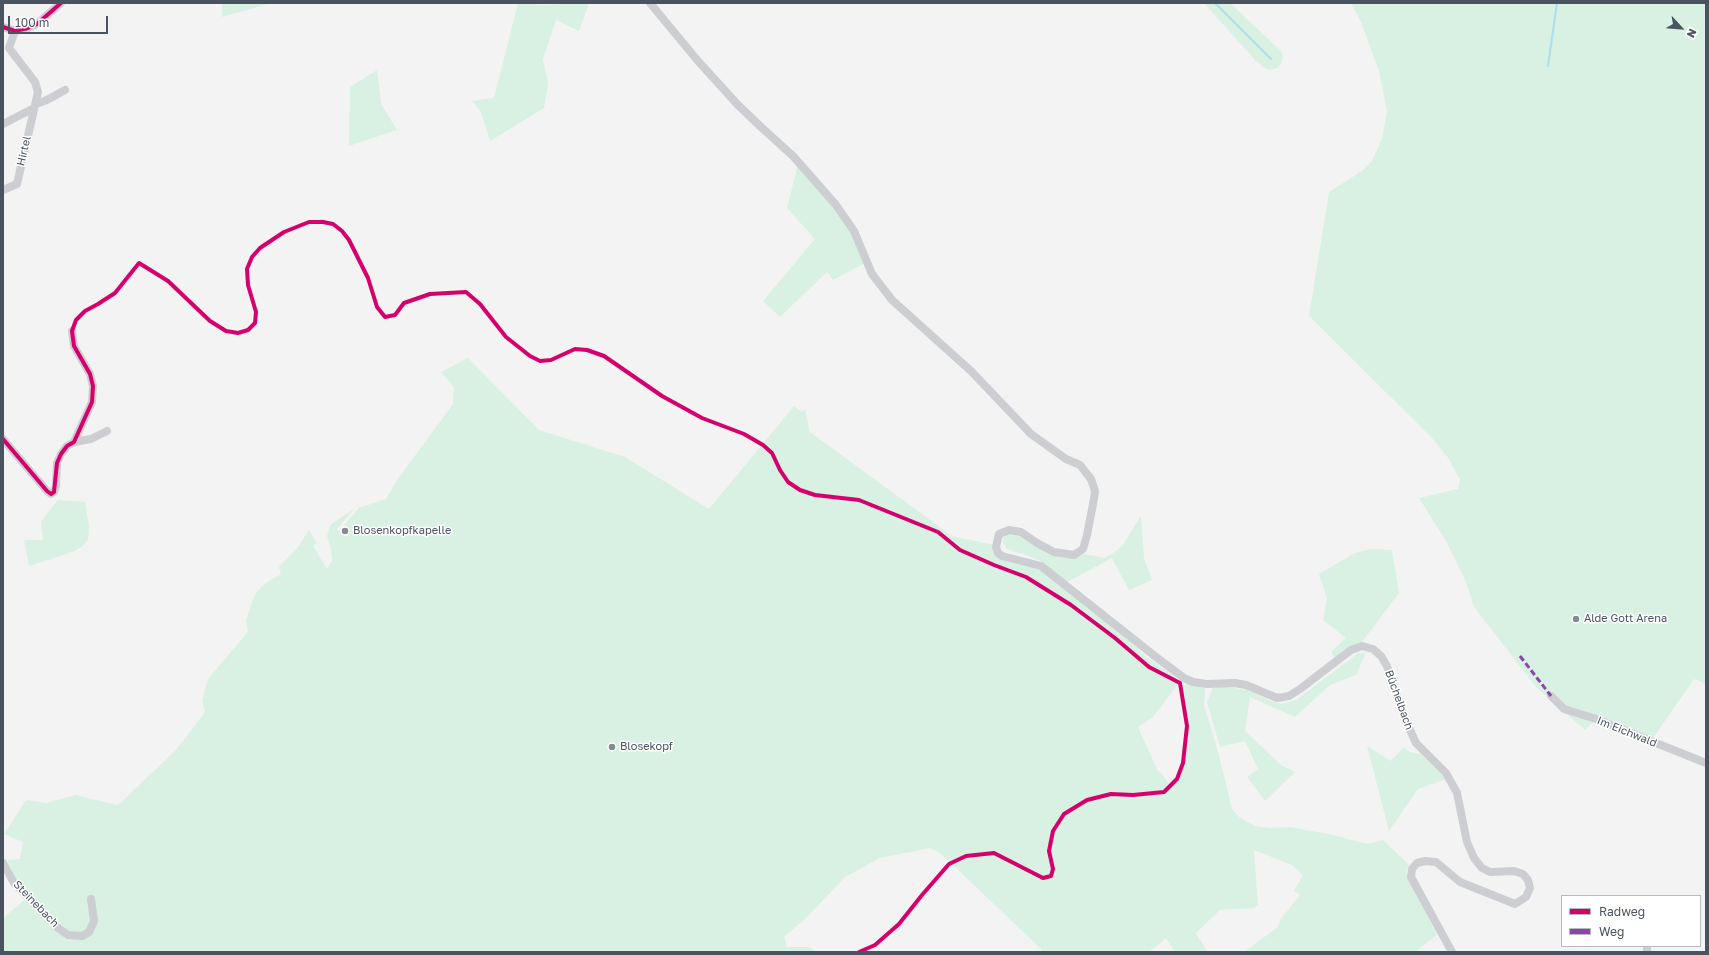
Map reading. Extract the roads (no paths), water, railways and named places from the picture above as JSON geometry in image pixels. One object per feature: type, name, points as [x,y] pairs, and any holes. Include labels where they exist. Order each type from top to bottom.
[{"type":"street","points":[[3,27],[15,30],[28,28],[37,24],[61,3]]},
{"type":"street","name":"Büchelbach","points":[[650,3],[698,61],[738,105],[761,128],[793,156],[836,204],[854,231],[872,274],[892,300],[971,371],[1031,434],[1080,466],[1091,479],[1095,491],[1083,549],[1074,555],[1054,552],[1037,544],[1021,532],[1009,530],[999,534],[996,547],[998,553],[1002,556],[1041,566],[1184,678],[1193,682],[1207,684],[1235,683],[1246,685],[1277,698],[1289,696],[1300,689],[1351,650],[1362,646],[1373,649],[1381,656],[1387,666],[1405,719],[1416,742],[1446,773],[1457,793],[1468,842],[1474,858],[1482,868],[1490,872],[1514,871],[1523,874],[1528,880],[1530,888],[1526,897],[1515,904],[1460,882],[1436,862],[1425,860],[1417,863],[1412,869],[1411,877],[1452,952]]},
{"type":"street","name":"Hirtel","points":[[3,190],[17,184],[38,92],[35,82],[12,54],[9,48],[15,30]]},
{"type":"street","points":[[3,124],[66,90]]},
{"type":"street","points":[[72,331],[74,346],[90,374],[93,386],[92,402],[74,442]]},
{"type":"street","points":[[3,439],[51,494],[54,492],[56,486],[57,463],[67,446],[74,442],[91,439],[107,431]]},
{"type":"street","name":"Im Eichwald","points":[[1551,696],[1564,709],[1596,719],[1706,763]]},
{"type":"street","name":"Steinebach","points":[[3,864],[14,883],[58,928],[68,935],[82,936],[89,932],[94,921],[91,899]]},
{"type":"waterway","points":[[1215,3],[1271,59]]},
{"type":"waterway","points":[[1548,66],[1557,3]]},
{"type":"place","name":"Blosenkopfkapelle","points":[[345,531]]},
{"type":"place","name":"Alde Gott Arena","points":[[1576,619]]},
{"type":"place","name":"Blosekopf","points":[[612,747]]}]
